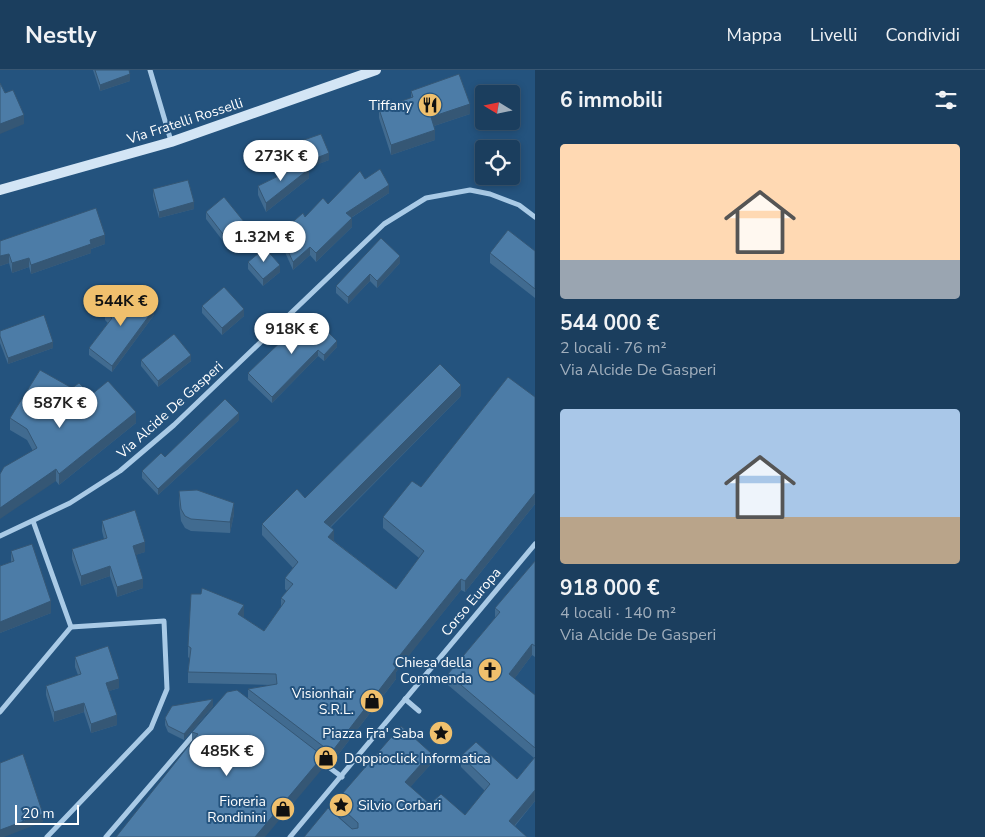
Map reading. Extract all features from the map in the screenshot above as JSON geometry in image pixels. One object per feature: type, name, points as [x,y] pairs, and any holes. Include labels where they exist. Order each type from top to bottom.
[{"type":"main road","name":"Via Fratelli Rosselli","points":[[0,190],[171,142],[376,70]]},
{"type":"street","points":[[150,70],[171,142]]},
{"type":"street","name":"Via Alcide De Gasperi","points":[[0,536],[70,503],[120,471],[174,425],[384,224],[426,198],[444,193],[476,192],[519,205],[535,217]]},
{"type":"street","points":[[33,521],[72,627]]},
{"type":"street","name":"Corso Europa","points":[[290,837],[321,806],[405,699],[535,544]]},
{"type":"street","points":[[0,712],[72,627],[164,620],[167,689],[151,728],[47,837]]},
{"type":"street","points":[[405,699],[419,711]]},
{"type":"street","points":[[106,837],[200,728]]},
{"type":"street","points":[[314,755],[342,777]]},
{"type":"building","points":[[95,70],[129,70],[130,74],[100,85]]},
{"type":"building","points":[[459,74],[470,104],[431,117],[435,130],[391,145],[379,109],[413,97],[411,91]]},
{"type":"building","points":[[0,83],[5,93],[13,90],[24,115],[0,124]]},
{"type":"building","points":[[321,134],[329,153],[306,162],[298,142]]},
{"type":"building","points":[[305,163],[309,169],[266,203],[258,186]]},
{"type":"building","points":[[380,169],[389,185],[346,213],[352,218],[316,253],[310,247],[293,262],[280,233],[303,213],[305,217],[323,198],[328,204],[360,171],[365,179]]},
{"type":"building","points":[[188,180],[194,202],[159,212],[153,189]]},
{"type":"building","points":[[224,197],[245,223],[226,238],[206,212]]},
{"type":"building","points":[[96,208],[105,235],[90,240],[91,244],[31,265],[29,258],[12,263],[9,254],[0,256],[0,241]]},
{"type":"building","points":[[508,230],[535,251],[535,289],[490,253]]},
{"type":"building","points":[[381,238],[400,256],[377,281],[370,274],[348,297],[336,286]]},
{"type":"building","points":[[265,248],[280,265],[263,279],[248,262]]},
{"type":"building","points":[[224,287],[244,309],[222,328],[202,306]]},
{"type":"building","points":[[131,291],[154,309],[112,366],[89,348],[112,318],[105,313],[118,295],[124,300]]},
{"type":"building","points":[[310,314],[337,341],[324,355],[318,350],[272,397],[248,373]]},
{"type":"building","points":[[44,315],[53,342],[8,358],[0,331]]},
{"type":"building","points":[[174,334],[191,355],[158,381],[141,360]]},
{"type":"building","points":[[440,364],[461,385],[324,522],[334,530],[328,537],[396,589],[424,551],[383,517],[412,481],[421,487],[508,377],[535,397],[535,493],[465,581],[461,579],[393,664],[396,668],[334,749],[331,747],[328,750],[248,689],[277,684],[276,674],[188,672],[191,648],[188,646],[191,594],[201,594],[202,588],[244,605],[238,614],[264,631],[285,601],[281,598],[293,584],[285,578],[298,562],[262,524],[297,489],[305,498]]},
{"type":"building","points":[[40,370],[72,388],[79,383],[91,395],[108,381],[136,412],[59,474],[56,469],[0,508],[0,474],[4,467],[37,448],[27,429],[10,418]]},
{"type":"building","points":[[225,399],[239,413],[158,489],[142,471],[161,453],[165,457]]},
{"type":"building","points":[[197,490],[234,503],[230,522],[191,519],[185,516],[181,509],[179,491]]},
{"type":"building","points":[[135,510],[145,542],[133,546],[143,579],[117,587],[110,566],[81,576],[72,549],[107,538],[102,521]]},
{"type":"building","points":[[32,544],[51,601],[0,622],[0,566],[14,561],[11,551]]},
{"type":"building","points":[[535,561],[535,646],[532,644],[509,674],[535,695],[535,748],[448,674],[500,612],[495,608]]},
{"type":"building","points":[[108,646],[119,679],[106,683],[117,715],[91,724],[84,703],[54,712],[46,686],[81,674],[75,657]]},
{"type":"building","points":[[237,690],[323,756],[255,837],[116,837],[198,734],[192,732],[227,692]]},
{"type":"building","points":[[213,699],[184,734],[168,726],[165,718],[172,706]]},
{"type":"building","points":[[401,726],[431,753],[405,782],[430,804],[441,794],[465,815],[490,784],[461,756],[476,742],[517,779],[535,757],[535,790],[509,821],[527,837],[304,837],[328,808],[352,829],[358,828],[358,823],[335,802]]},
{"type":"building","points":[[23,754],[43,814],[0,830],[0,763]]},
{"type":"place","name":"Tiffany","points":[[430,105]]},
{"type":"place","name":"Chiesa della Commenda","points":[[490,670]]},
{"type":"place","name":"Visionhair S.R.L.","points":[[372,701]]},
{"type":"place","name":"Piazza Fra' Saba","points":[[441,733]]},
{"type":"place","name":"Doppioclick Informatica","points":[[326,758]]},
{"type":"place","name":"Silvio Corbari","points":[[341,805]]},
{"type":"place","name":"Fioreria Rondinini","points":[[283,809]]}]
